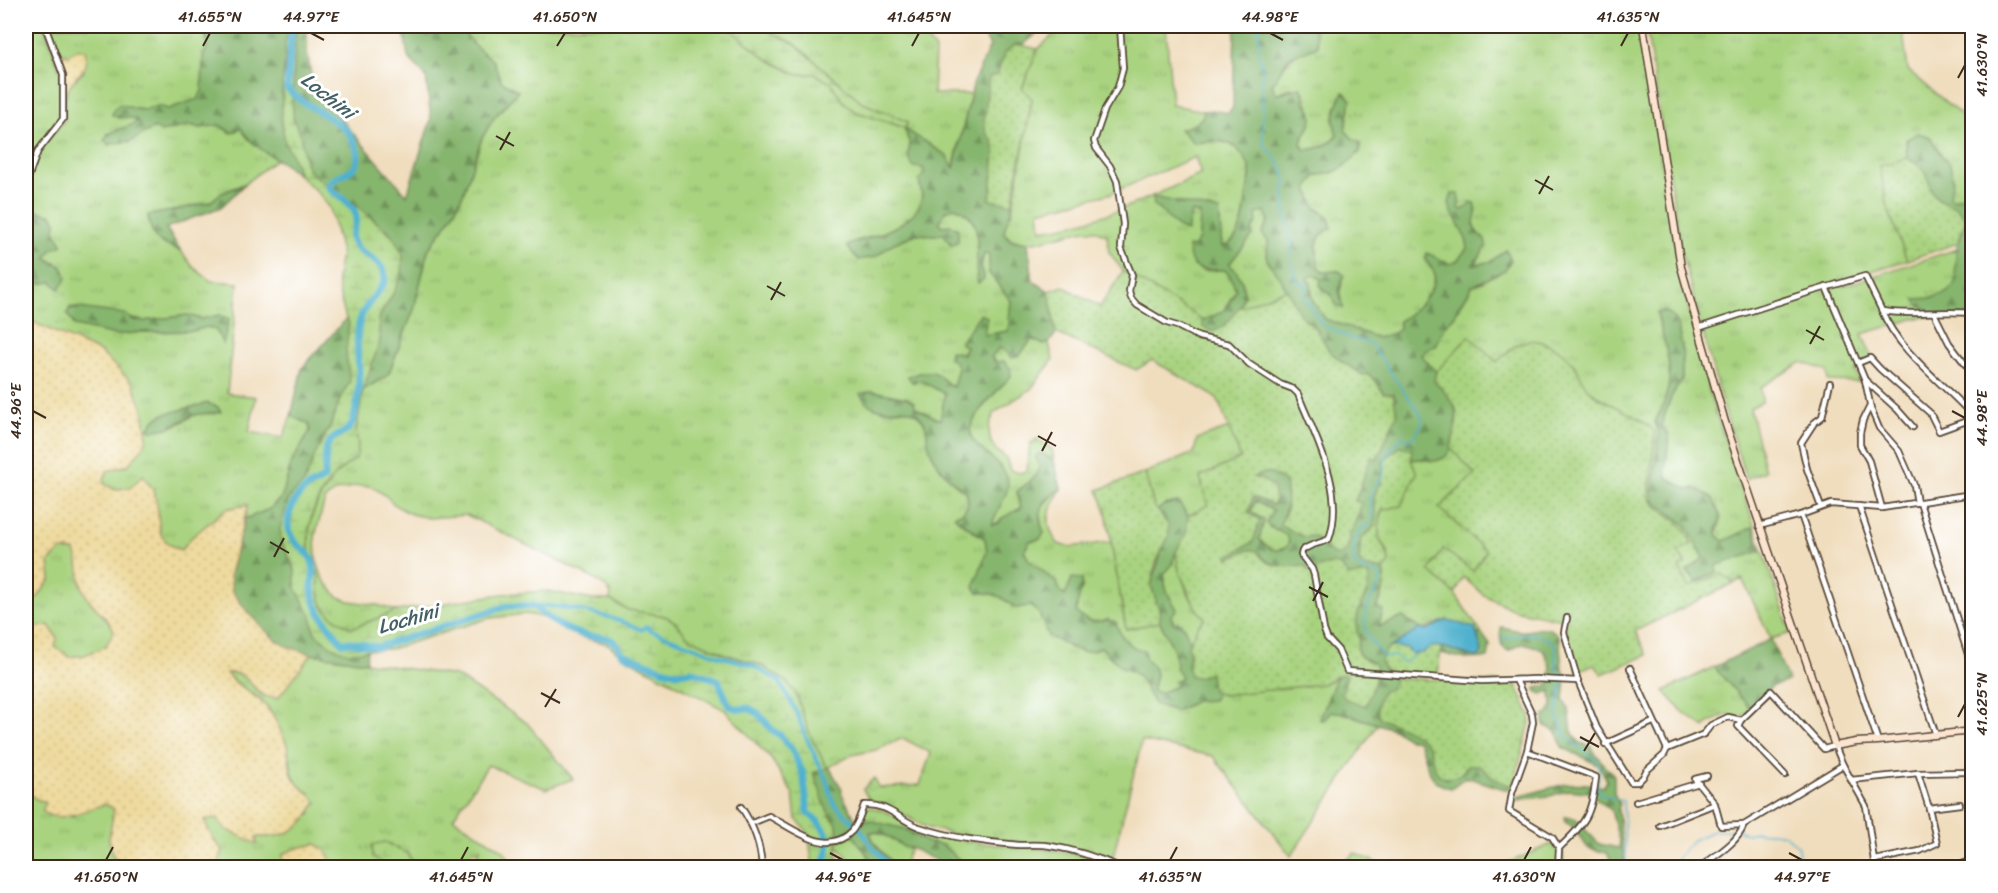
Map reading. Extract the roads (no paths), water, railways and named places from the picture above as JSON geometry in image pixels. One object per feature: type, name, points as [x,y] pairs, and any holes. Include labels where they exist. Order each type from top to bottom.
[{"type":"street","points":[[26,183],[38,151],[63,119],[63,75],[45,26]]},
{"type":"street","points":[[1120,26],[1123,68],[1118,87],[1105,109],[1094,141],[1117,181],[1123,224],[1121,248],[1132,275],[1129,291],[1131,298],[1137,305],[1167,324],[1177,326],[1199,337],[1229,344],[1249,364],[1273,380],[1293,388],[1298,394],[1329,474],[1333,495],[1333,525],[1329,539],[1305,547],[1301,555],[1314,575],[1327,638],[1338,650],[1344,667],[1347,671],[1428,678],[1578,681]]},
{"type":"street","points":[[1643,26],[1681,267],[1725,422],[1759,526],[1835,746],[1866,806],[1875,867]]},
{"type":"street","points":[[1698,328],[1865,276],[1887,323],[1898,340],[1972,417],[1939,431],[1930,413],[1870,358],[1858,363]]},
{"type":"street","points":[[1826,287],[1865,380],[1870,405],[1879,428],[1899,451],[1908,470],[1972,667]]},
{"type":"street","points":[[1882,311],[1904,314],[1972,313]]},
{"type":"street","points":[[1934,313],[1949,343],[1972,374]]},
{"type":"street","points":[[1865,380],[1898,409],[1913,427]]},
{"type":"street","points":[[1821,507],[1807,469],[1801,442],[1814,423],[1822,417],[1830,382]]},
{"type":"street","points":[[1870,405],[1863,420],[1860,445],[1869,461],[1882,508]]},
{"type":"street","points":[[1759,526],[1801,516],[1831,504],[1882,508],[1972,494]]},
{"type":"street","points":[[1859,506],[1936,735]]},
{"type":"street","points":[[1801,516],[1878,741]]},
{"type":"street","points":[[1567,618],[1564,632],[1578,681],[1605,744],[1632,782],[1638,782],[1667,749],[1704,734],[1711,725],[1728,717],[1741,720]]},
{"type":"street","points":[[1630,668],[1667,749]]},
{"type":"street","points":[[1516,680],[1532,714],[1533,728],[1512,793],[1509,811],[1552,837],[1558,848],[1558,867]]},
{"type":"street","points":[[1785,776],[1738,726],[1741,720],[1771,691],[1824,749],[1856,741],[1878,741],[1972,731]]},
{"type":"street","points":[[1605,744],[1653,722]]},
{"type":"street","points":[[1527,751],[1596,777],[1593,801],[1581,827],[1558,848]]},
{"type":"street","points":[[1707,776],[1695,779],[1715,804],[1721,826],[1744,825],[1843,765]]},
{"type":"street","points":[[1851,780],[1918,773],[1966,772],[1972,769]]},
{"type":"street","points":[[1875,860],[1920,851],[1937,843],[1918,773]]},
{"type":"street","points":[[1636,802],[1699,783]]},
{"type":"street","points":[[752,823],[769,816],[802,836],[819,841],[832,841],[851,832],[864,805],[876,804],[916,826],[959,838],[1050,846],[1099,857],[1122,867]]},
{"type":"street","points":[[1660,826],[1715,804]]},
{"type":"street","points":[[1929,808],[1960,804]]},
{"type":"street","points":[[741,807],[752,823],[759,844],[762,867]]},
{"type":"street","points":[[1700,867],[1732,842],[1744,825]]},
{"type":"street","points":[[1955,867],[1972,860]]},
{"type":"water","points":[[1447,620],[1475,628],[1482,652],[1478,657],[1441,647],[1412,654],[1407,648],[1391,647],[1420,629],[1427,630]]},
{"type":"waterway","name":"Lochini","points":[[292,26],[287,88],[293,95],[340,125],[352,139],[358,157],[356,164],[352,169],[335,178],[329,188],[353,208],[356,219],[351,237],[358,249],[382,268],[385,278],[382,286],[363,311],[359,324],[357,344],[359,388],[353,421],[346,431],[334,437],[327,446],[324,478],[302,492],[293,506],[288,521],[291,536],[312,561],[313,595],[322,617],[342,643],[350,642],[378,647],[507,606],[534,606],[551,620],[571,631],[610,639],[617,644],[621,653],[662,669],[677,673],[692,671],[718,680],[729,706],[739,709],[748,708],[758,713],[792,750],[803,773],[808,813],[816,819],[828,837],[828,850],[823,868]]},
{"type":"waterway","points":[[1257,26],[1259,56],[1262,65],[1263,143],[1282,167],[1287,184],[1283,190],[1291,240],[1290,264],[1295,269],[1294,276],[1297,281],[1307,286],[1304,295],[1321,323],[1350,338],[1371,344],[1421,414],[1422,424],[1416,434],[1411,439],[1401,437],[1386,456],[1383,477],[1370,497],[1372,520],[1359,533],[1354,551],[1355,565],[1367,572],[1379,573],[1380,578],[1379,585],[1367,608],[1366,633],[1384,657],[1395,656],[1403,663],[1412,657],[1412,654]]},
{"type":"waterway","points":[[534,606],[589,612],[619,620],[642,630],[647,626],[650,630],[719,656],[752,665],[779,681],[798,715],[826,779],[834,804],[855,824]]},
{"type":"waterway","points":[[1501,640],[1515,636],[1536,635],[1555,644],[1556,666],[1561,675],[1562,684],[1557,714],[1566,737],[1596,760],[1599,768],[1598,791],[1602,795],[1623,801],[1626,868]]},
{"type":"waterway","points":[[859,827],[874,849],[892,868]]},
{"type":"waterway","points":[[1675,868],[1678,857],[1693,840],[1713,831],[1738,830],[1747,834],[1755,832],[1784,834],[1798,846],[1799,858],[1806,868]]}]
